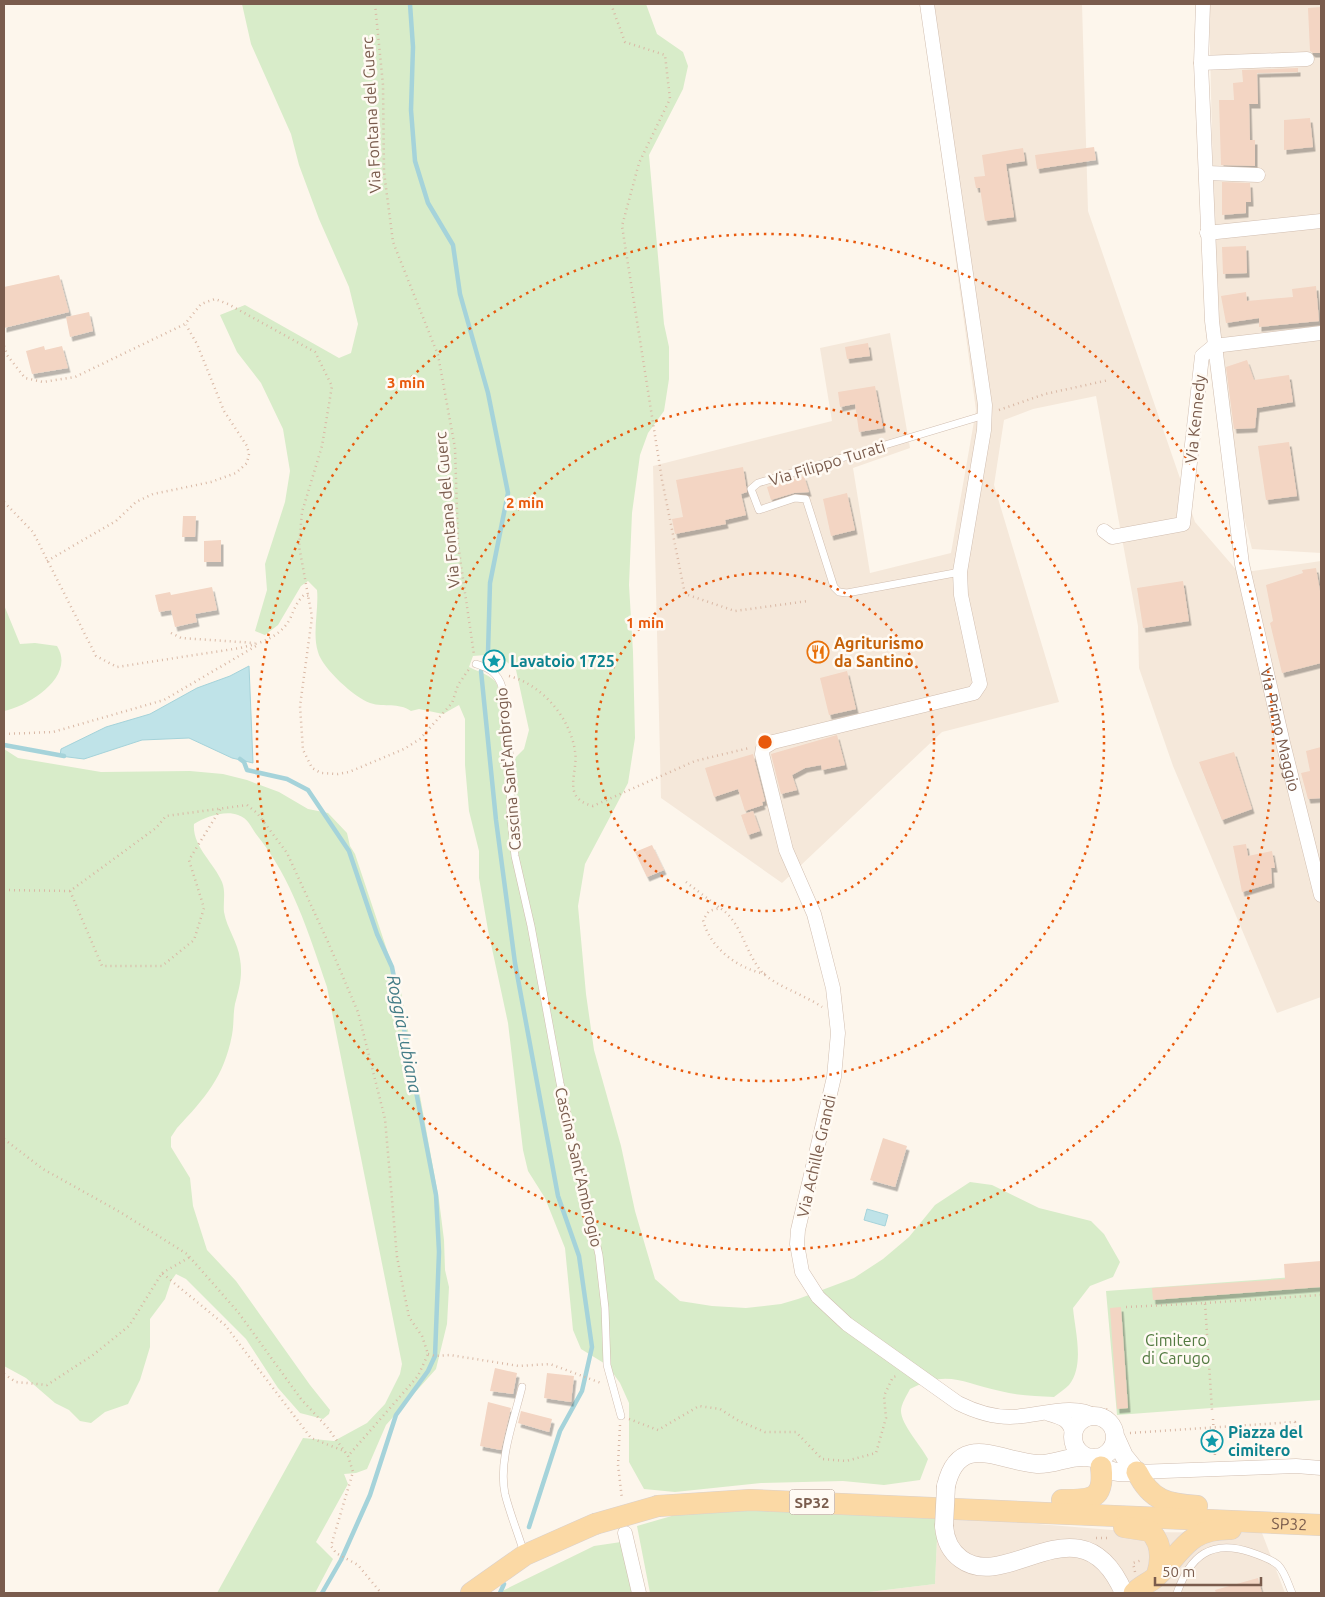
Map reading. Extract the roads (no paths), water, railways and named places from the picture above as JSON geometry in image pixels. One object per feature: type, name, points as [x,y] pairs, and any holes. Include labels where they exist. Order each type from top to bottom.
[{"type":"main road","points":[[966,1509],[974,1504],[997,1498],[1090,1499],[1102,1488],[1083,1453]]},
{"type":"main road","points":[[1137,1472],[1142,1484],[1153,1495],[1172,1504],[1234,1509],[1251,1515],[1262,1522]]},
{"type":"main road","name":"SP32","points":[[471,1593],[525,1555],[595,1524],[658,1506],[750,1500],[1321,1525]]},
{"type":"main road","points":[[1007,1510],[1027,1522],[1150,1530],[1157,1538],[1160,1550],[1145,1584]]},
{"type":"main road","points":[[1145,1584],[1179,1549],[1198,1536],[1216,1530],[1242,1528],[1262,1522]]},
{"type":"street","points":[[927,4],[985,415],[960,572]]},
{"type":"street","name":"Via Primo Maggio","points":[[1203,4],[1201,63],[1207,173],[1207,233],[1214,346],[1242,564],[1280,733],[1321,895]]},
{"type":"street","points":[[1201,63],[1307,59]]},
{"type":"street","points":[[1207,173],[1258,175]]},
{"type":"street","points":[[1207,233],[1321,221]]},
{"type":"street","points":[[1214,346],[1321,333]]},
{"type":"street","name":"Via Kennedy","points":[[1104,531],[1112,537],[1183,524],[1202,356],[1214,346]]},
{"type":"street","name":"Via Achille Grandi","points":[[960,572],[961,595],[980,678],[978,689],[974,693],[773,742],[762,751],[786,850],[814,914],[829,967],[837,1019],[836,1066],[798,1230],[799,1260],[802,1272],[818,1297],[847,1324],[910,1371],[971,1410],[1008,1417],[1074,1410],[1085,1411],[1094,1416]]},
{"type":"street","points":[[1048,1414],[1066,1420],[1083,1453],[1114,1472],[1296,1466],[1321,1468]]},
{"type":"street","points":[[1083,1453],[1077,1424],[1088,1417],[1100,1417],[1110,1424],[1124,1456],[1137,1472]]},
{"type":"street","points":[[1115,1436],[1108,1453],[1083,1453],[1045,1464],[1034,1464],[987,1453],[974,1454],[959,1460],[953,1466],[946,1486],[944,1526],[948,1544],[955,1554],[972,1565],[994,1566],[1066,1547],[1087,1552],[1104,1561],[1113,1571],[1124,1593]]},
{"type":"street","points":[[625,1533],[639,1593]]},
{"type":"lane","name":"Via Filippo Turati","points":[[960,572],[846,593],[839,592],[834,587],[806,499],[795,498],[759,510],[751,489],[758,483],[985,415]]},
{"type":"lane","name":"Cascina Sant'Ambrogio","points":[[476,664],[486,667],[499,676],[502,687],[511,768],[510,810],[515,856],[531,926],[560,1083],[599,1255],[605,1308],[607,1365],[621,1416]]},
{"type":"lane","points":[[522,1387],[506,1456],[504,1478],[505,1494],[525,1555]]},
{"type":"lane","points":[[1177,1593],[1182,1580],[1197,1558],[1217,1548],[1234,1547],[1258,1554],[1277,1564],[1292,1593]]},
{"type":"water","points":[[249,666],[253,763],[232,758],[189,738],[142,740],[84,759],[60,756],[61,749],[106,727],[150,714],[197,688],[230,676]]},
{"type":"water","points":[[867,1209],[888,1215],[885,1226],[864,1220]]},
{"type":"waterway","points":[[410,4],[413,47],[411,110],[415,161],[428,203],[453,245],[460,294],[488,393],[508,493],[490,583],[488,653]]},
{"type":"waterway","points":[[481,671],[496,820],[515,963],[558,1196],[579,1256],[592,1347],[582,1391],[560,1431],[529,1527]]},
{"type":"waterway","name":"Roggia Lubiana","points":[[4,745],[64,756]]},
{"type":"waterway","name":"Roggia Lubiana","points":[[240,759],[244,762],[247,770],[287,779],[308,790],[349,851],[377,934],[392,967],[436,1195],[439,1252],[435,1356],[428,1371],[396,1415],[370,1495],[341,1560],[322,1593]]},
{"type":"waterway","points":[[500,1593],[504,1584]]},
{"type":"place","name":"Agriturismo da Santino","points":[[818,652]]},
{"type":"place","name":"Lavatoio 1725","points":[[494,661]]},
{"type":"place","name":"Piazza del cimitero","points":[[1212,1441]]},
{"type":"park label","name":"Cimitero di Carugo","points":[[1176,1349]]}]
